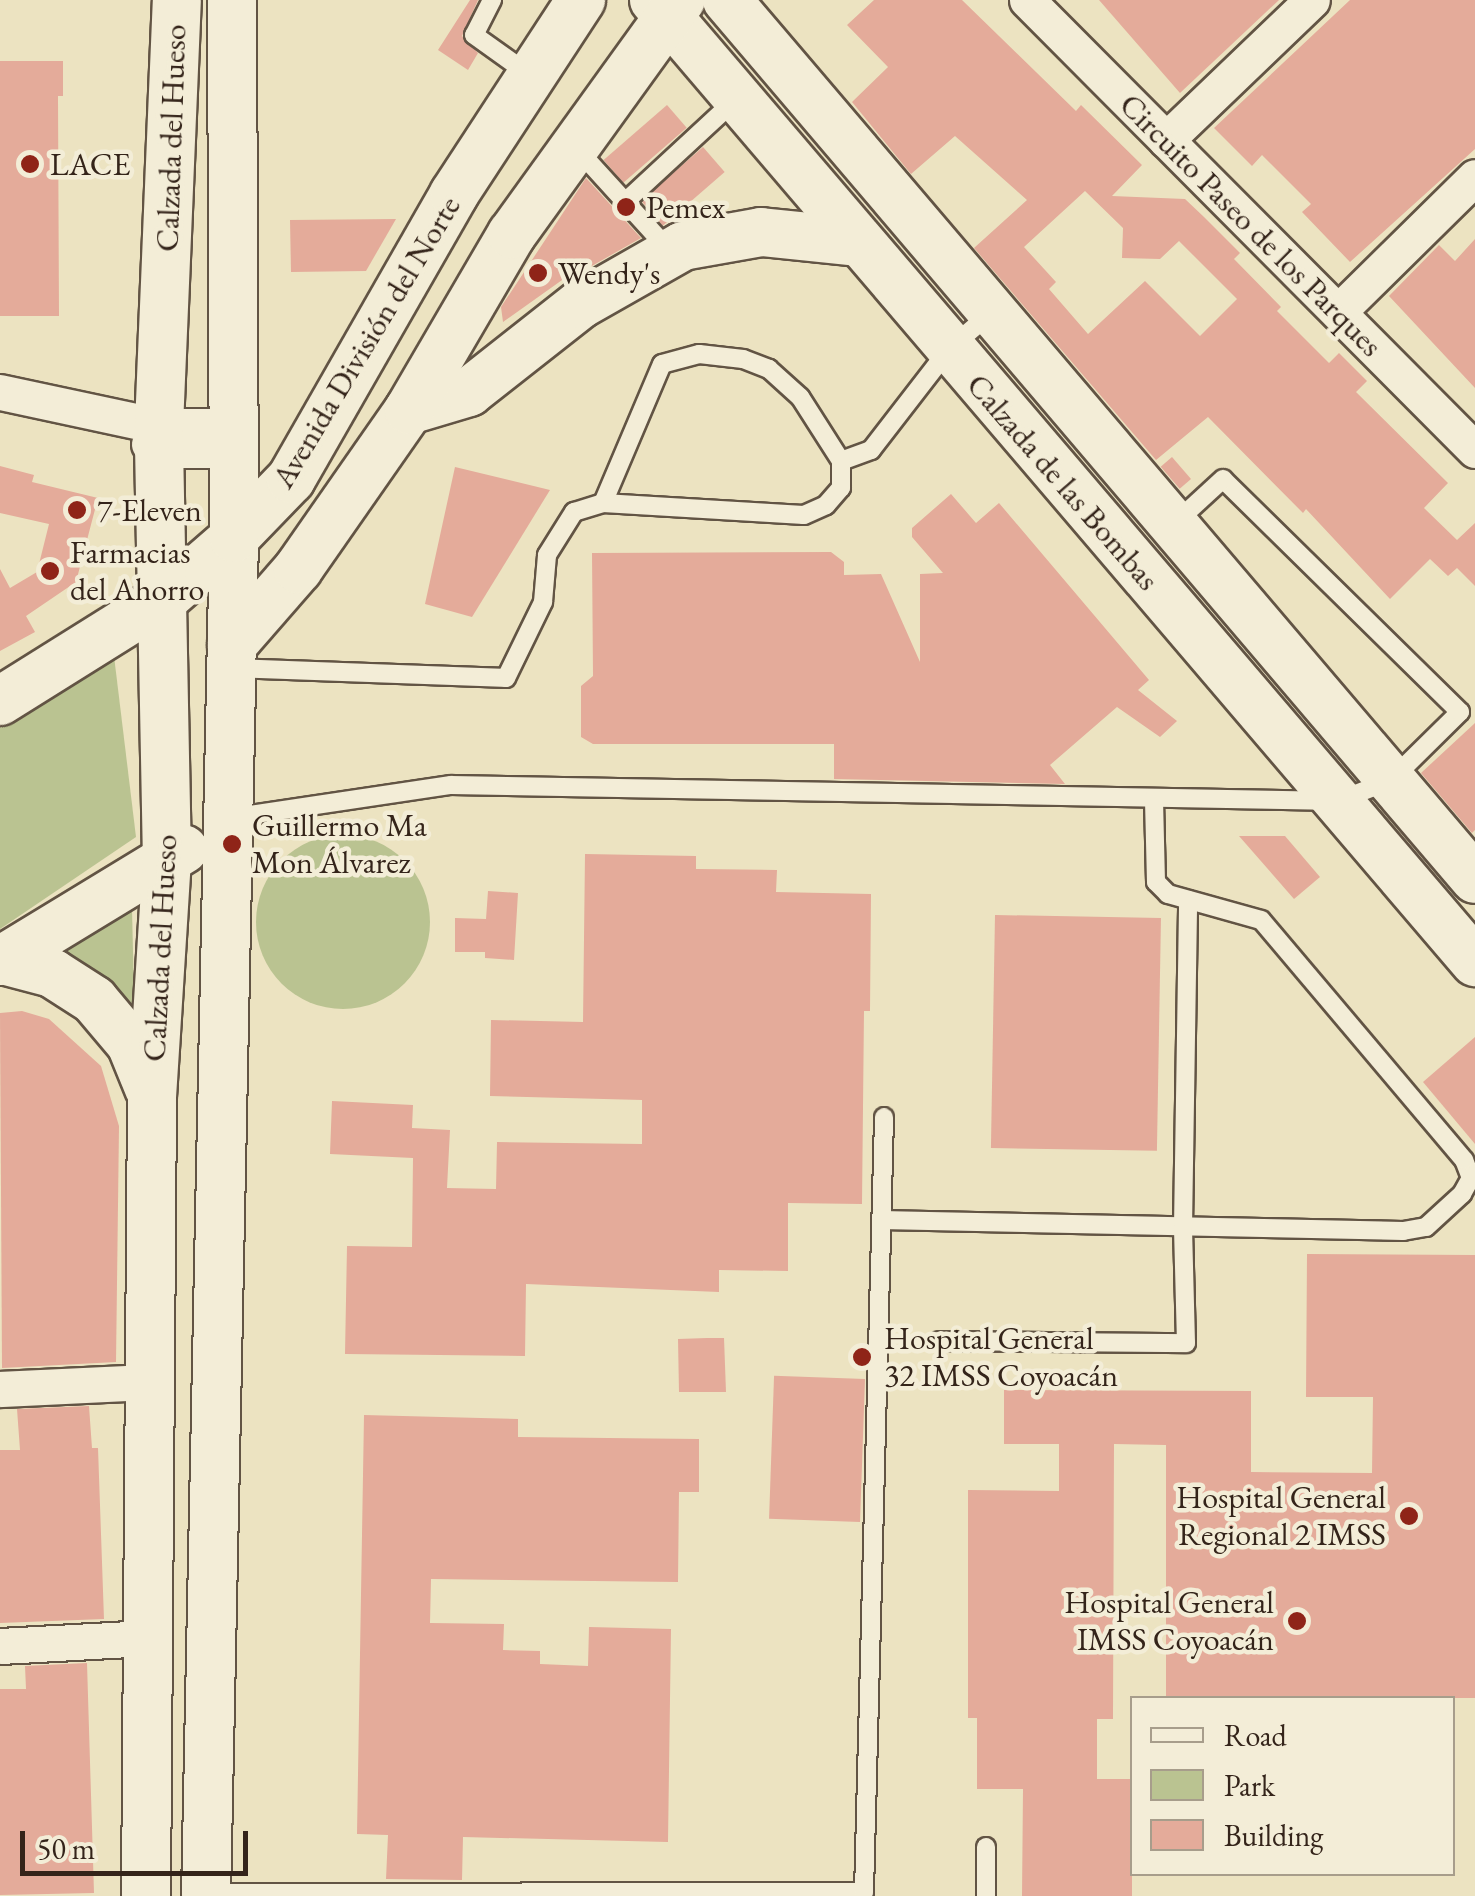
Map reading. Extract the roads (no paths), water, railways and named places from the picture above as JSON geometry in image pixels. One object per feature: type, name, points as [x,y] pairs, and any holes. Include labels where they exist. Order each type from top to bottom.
[{"type":"main road","name":"Calzada del Hueso","points":[[146,1896],[146,1382],[152,1097],[167,861],[159,438],[177,0]]},
{"type":"main road","name":"Calzada del Hueso","points":[[206,1894],[234,538],[232,0]]},
{"type":"main road","name":"Avenida División del Norte","points":[[0,701],[165,598],[234,538],[291,479],[454,194],[580,0]]},
{"type":"main road","name":"Calzada de las Bombas","points":[[727,0],[1475,879]]},
{"type":"main road","name":"Avenida División del Norte","points":[[232,656],[409,410],[512,234],[668,5]]},
{"type":"main road","name":"Calzada de las Bombas","points":[[668,5],[737,98],[856,242],[1475,962]]},
{"type":"main road","points":[[409,410],[469,392],[580,304],[682,246],[761,232],[856,242]]},
{"type":"main road","points":[[2,960],[167,861],[228,818]]},
{"type":"main road","points":[[2,960],[52,973],[94,1000],[131,1044],[152,1097]]},
{"type":"street","name":"Circuito Paseo de los Parques","points":[[1027,0],[1475,450]]},
{"type":"street","points":[[1166,140],[1312,0]]},
{"type":"street","points":[[1338,312],[1475,178]]},
{"type":"street","points":[[0,392],[81,410],[159,438],[231,438]]},
{"type":"street","points":[[0,1389],[146,1382]]},
{"type":"street","points":[[0,1646],[147,1638]]},
{"type":"lane","points":[[492,0],[474,34],[531,76]]},
{"type":"lane","points":[[625,202],[737,98]]},
{"type":"lane","points":[[574,146],[671,252]]},
{"type":"lane","points":[[841,461],[871,450],[949,349],[992,312]]},
{"type":"lane","points":[[232,656],[506,678],[543,602],[547,555],[574,512],[603,503],[804,515],[826,504],[841,488],[841,461],[800,397],[768,369],[743,359],[699,354],[662,364],[603,503]]},
{"type":"lane","points":[[228,818],[451,785],[1338,801],[1390,780],[1460,712],[1223,480],[1173,524]]},
{"type":"lane","points":[[881,1220],[1403,1231],[1426,1227],[1462,1194],[1471,1178],[1464,1160],[1261,920],[1168,894],[1156,882],[1154,798]]},
{"type":"lane","points":[[939,1340],[1186,1343],[1183,1227],[1188,900]]},
{"type":"lane","points":[[206,1894],[864,1892],[884,1117]]},
{"type":"lane","points":[[986,1847],[986,1896]]},
{"type":"place","name":"LACE","points":[[30,164]]},
{"type":"place","name":"Pemex","points":[[626,207]]},
{"type":"place","name":"Wendy's","points":[[538,273]]},
{"type":"place","name":"7-Eleven","points":[[77,510]]},
{"type":"place","name":"Farmacias del Ahorro","points":[[50,571]]},
{"type":"place","name":"Guillermo Ma Mon Álvarez","points":[[232,844]]},
{"type":"place","name":"Hospital General 32 IMSS Coyoacán","points":[[862,1357]]},
{"type":"place","name":"Hospital General Regional 2 IMSS","points":[[1409,1516]]},
{"type":"place","name":"Hospital General IMSS Coyoacán","points":[[1297,1621]]}]
